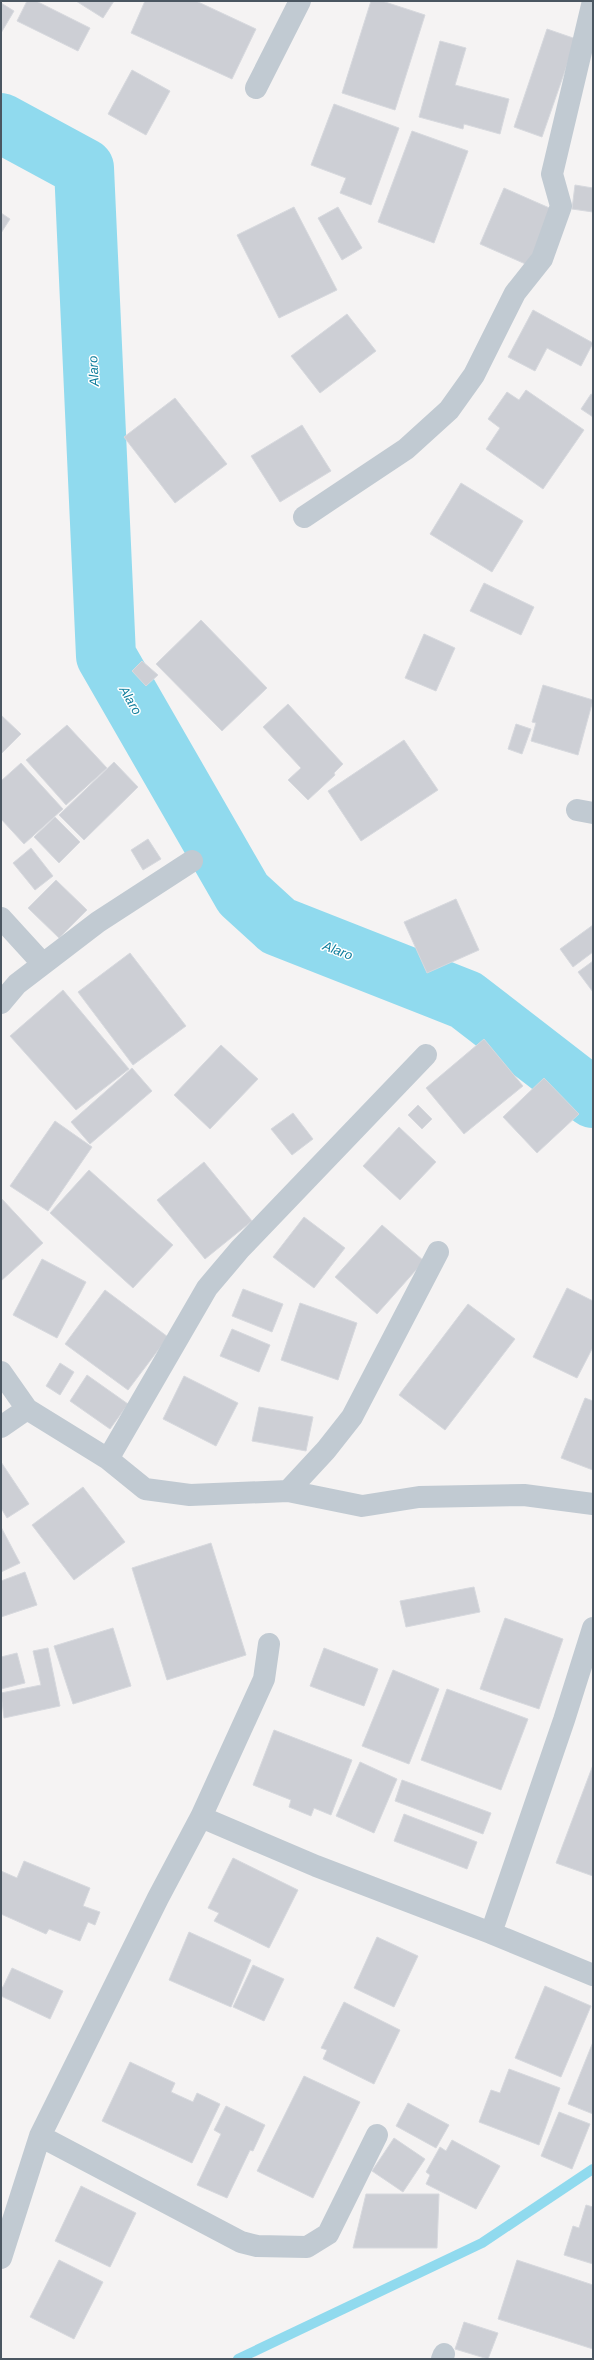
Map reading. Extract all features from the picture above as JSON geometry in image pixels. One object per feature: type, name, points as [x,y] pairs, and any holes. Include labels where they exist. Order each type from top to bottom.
[{"type":"street","points":[[256,88],[300,1]]},
{"type":"street","points":[[304,517],[406,449],[449,410],[474,375],[515,293],[542,259],[561,206],[552,174],[593,1]]},
{"type":"street","points":[[1,1003],[17,984],[98,922],[192,861]]},
{"type":"street","points":[[1,918],[43,964]]},
{"type":"street","points":[[108,1459],[207,1288],[240,1249],[426,1055]]},
{"type":"street","points":[[288,1491],[326,1450],[352,1416],[438,1252]]},
{"type":"street","points":[[1,1372],[27,1409],[108,1459],[145,1489],[190,1495],[288,1491],[362,1506],[419,1497],[524,1495],[593,1504]]},
{"type":"street","points":[[1,1427],[27,1409]]},
{"type":"street","points":[[491,1933],[564,1720],[593,1628]]},
{"type":"street","points":[[1,2258],[40,2136],[151,1912],[201,1817],[264,1679],[269,1644]]},
{"type":"street","points":[[201,1817],[316,1866],[491,1933],[593,1975]]},
{"type":"street","points":[[40,2136],[241,2242],[274,2247],[307,2247],[328,2234],[377,2135]]},
{"type":"building","points":[[27,1],[36,1],[90,28],[78,51],[17,21]]},
{"type":"building","points":[[76,1],[114,1],[103,18]]},
{"type":"building","points":[[145,1],[196,1],[256,29],[232,79],[131,33]]},
{"type":"building","points":[[371,1],[382,1],[425,15],[395,110],[342,93]]},
{"type":"building","points":[[1,3],[14,11],[1,33]]},
{"type":"building","points":[[547,29],[576,39],[542,137],[514,127]]},
{"type":"building","points":[[440,41],[466,48],[455,85],[509,99],[500,134],[464,124],[463,129],[419,117]]},
{"type":"building","points":[[132,70],[170,91],[146,135],[108,114]]},
{"type":"building","points":[[334,104],[399,128],[371,205],[340,193],[346,178],[311,165]]},
{"type":"building","points":[[412,131],[468,151],[434,243],[378,222]]},
{"type":"building","points":[[575,185],[593,188],[593,212],[572,209]]},
{"type":"building","points":[[504,188],[554,210],[530,266],[480,244]]},
{"type":"building","points":[[294,207],[337,290],[279,318],[237,235]]},
{"type":"building","points":[[338,207],[362,248],[342,260],[318,218]]},
{"type":"building","points":[[1,213],[10,219],[1,233]]},
{"type":"building","points":[[533,310],[593,343],[581,366],[547,348],[535,371],[508,357]]},
{"type":"building","points":[[347,314],[376,351],[320,393],[291,356]]},
{"type":"building","points":[[526,390],[584,430],[543,489],[486,449],[500,428],[488,419],[507,392],[519,400]]},
{"type":"building","points":[[591,394],[593,395],[593,417],[581,409]]},
{"type":"building","points":[[175,398],[227,464],[175,503],[124,437]]},
{"type":"building","points":[[302,425],[331,471],[280,502],[251,456]]},
{"type":"building","points":[[461,483],[523,521],[492,572],[430,534]]},
{"type":"building","points":[[484,583],[534,607],[521,635],[470,611]]},
{"type":"building","points":[[201,620],[267,688],[222,731],[156,664]]},
{"type":"building","points":[[424,634],[455,648],[436,691],[405,678]]},
{"type":"building","points":[[142,661],[158,675],[146,686],[132,671]]},
{"type":"building","points":[[543,685],[593,700],[578,755],[531,741],[536,723],[532,722]]},
{"type":"building","points":[[288,704],[343,764],[334,773],[335,775],[308,800],[288,780],[301,768],[263,727]]},
{"type":"building","points":[[1,715],[21,734],[1,754]]},
{"type":"building","points":[[516,724],[531,729],[522,754],[508,749]]},
{"type":"building","points":[[67,725],[107,768],[66,805],[26,760]]},
{"type":"building","points":[[404,740],[438,790],[361,841],[328,791]]},
{"type":"building","points":[[114,762],[138,787],[84,840],[59,815]]},
{"type":"building","points":[[21,763],[63,809],[24,844],[1,819],[1,781]]},
{"type":"building","points":[[55,817],[80,842],[59,863],[34,837]]},
{"type":"building","points":[[148,839],[161,859],[143,870],[131,850]]},
{"type":"building","points":[[31,848],[53,876],[35,890],[13,863]]},
{"type":"building","points":[[56,880],[87,910],[59,938],[28,908]]},
{"type":"building","points":[[456,899],[479,950],[427,973],[404,922]]},
{"type":"building","points":[[593,925],[593,952],[573,967],[560,949]]},
{"type":"building","points":[[130,953],[186,1026],[133,1065],[78,992]]},
{"type":"building","points":[[593,961],[593,992],[578,972]]},
{"type":"building","points":[[63,990],[129,1069],[76,1110],[10,1036]]},
{"type":"building","points":[[484,1039],[523,1086],[464,1134],[426,1088]]},
{"type":"building","points":[[221,1045],[258,1079],[210,1129],[174,1095]]},
{"type":"building","points":[[132,1068],[152,1091],[90,1144],[71,1122]]},
{"type":"building","points":[[544,1078],[579,1114],[537,1153],[503,1117]]},
{"type":"building","points":[[418,1105],[432,1119],[422,1129],[408,1115]]},
{"type":"building","points":[[293,1113],[313,1139],[292,1155],[271,1129]]},
{"type":"building","points":[[55,1121],[92,1147],[48,1211],[10,1186]]},
{"type":"building","points":[[399,1127],[436,1162],[400,1200],[363,1166]]},
{"type":"building","points":[[204,1162],[252,1221],[205,1259],[157,1200]]},
{"type":"building","points":[[89,1170],[173,1245],[133,1288],[50,1213]]},
{"type":"building","points":[[1,1198],[43,1243],[1,1281]]},
{"type":"building","points":[[304,1217],[345,1248],[314,1288],[273,1257]]},
{"type":"building","points":[[382,1225],[424,1261],[377,1314],[335,1277]]},
{"type":"building","points":[[42,1259],[86,1282],[57,1338],[13,1315]]},
{"type":"building","points":[[567,1288],[593,1301],[593,1347],[577,1378],[533,1357]]},
{"type":"building","points":[[243,1289],[283,1304],[272,1332],[232,1316]]},
{"type":"building","points":[[105,1290],[168,1337],[128,1390],[65,1344]]},
{"type":"building","points":[[300,1303],[357,1323],[338,1380],[281,1360]]},
{"type":"building","points":[[468,1304],[515,1339],[445,1430],[399,1395]]},
{"type":"building","points":[[232,1329],[270,1345],[259,1372],[220,1356]]},
{"type":"building","points":[[60,1363],[74,1372],[60,1395],[46,1386]]},
{"type":"building","points":[[87,1375],[128,1404],[110,1429],[70,1401]]},
{"type":"building","points":[[184,1376],[238,1403],[216,1446],[163,1419]]},
{"type":"building","points":[[585,1398],[593,1401],[593,1470],[561,1458]]},
{"type":"building","points":[[259,1407],[313,1417],[306,1451],[252,1441]]},
{"type":"building","points":[[1,1462],[29,1504],[7,1518],[1,1508]]},
{"type":"building","points":[[83,1487],[125,1542],[74,1580],[32,1525]]},
{"type":"building","points":[[1,1527],[20,1563],[1,1572]]},
{"type":"building","points":[[211,1543],[246,1655],[167,1680],[132,1568]]},
{"type":"building","points":[[25,1572],[37,1605],[1,1617],[1,1581]]},
{"type":"building","points":[[474,1587],[480,1612],[406,1627],[400,1601]]},
{"type":"building","points":[[505,1618],[563,1639],[539,1709],[480,1689]]},
{"type":"building","points":[[113,1628],[131,1686],[73,1704],[54,1646]]},
{"type":"building","points":[[48,1648],[60,1706],[4,1718],[1,1693],[41,1685],[33,1651]]},
{"type":"building","points":[[324,1648],[378,1669],[364,1706],[310,1686]]},
{"type":"building","points":[[17,1653],[25,1683],[1,1689],[1,1657]]},
{"type":"building","points":[[393,1670],[439,1689],[409,1764],[362,1746]]},
{"type":"building","points":[[447,1689],[528,1719],[501,1790],[421,1760]]},
{"type":"building","points":[[274,1730],[352,1760],[331,1815],[314,1808],[311,1816],[289,1807],[291,1800],[253,1785]]},
{"type":"building","points":[[360,1762],[397,1779],[374,1833],[336,1816]]},
{"type":"building","points":[[593,1765],[593,1876],[556,1863]]},
{"type":"building","points":[[402,1780],[491,1813],[483,1834],[395,1801]]},
{"type":"building","points":[[404,1814],[477,1842],[467,1869],[394,1841]]},
{"type":"building","points":[[233,1858],[298,1890],[269,1948],[214,1921],[219,1913],[208,1908]]},
{"type":"building","points":[[24,1861],[90,1888],[83,1906],[100,1912],[95,1925],[88,1922],[80,1941],[49,1929],[46,1934],[1,1914],[1,1871],[17,1878]]},
{"type":"building","points":[[189,1932],[251,1960],[231,2007],[169,1980]]},
{"type":"building","points":[[377,1937],[418,1956],[394,2007],[354,1988]]},
{"type":"building","points":[[253,1965],[284,1979],[264,2021],[233,2007]]},
{"type":"building","points":[[12,1968],[63,1991],[50,2019],[1,1996],[1,1987],[3,1987]]},
{"type":"building","points":[[545,1986],[591,2006],[561,2077],[515,2058]]},
{"type":"building","points":[[344,2002],[400,2030],[374,2084],[323,2059],[327,2050],[321,2048]]},
{"type":"building","points":[[593,2042],[593,2114],[568,2104]]},
{"type":"building","points":[[130,2062],[175,2083],[171,2092],[193,2102],[197,2093],[220,2104],[192,2163],[102,2121]]},
{"type":"building","points":[[509,2069],[560,2088],[539,2145],[479,2122],[491,2090],[500,2093]]},
{"type":"building","points":[[304,2076],[360,2102],[313,2198],[257,2171]]},
{"type":"building","points":[[408,2103],[449,2125],[436,2148],[396,2126]]},
{"type":"building","points":[[226,2106],[265,2125],[253,2151],[250,2150],[227,2198],[197,2185],[221,2134],[214,2130]]},
{"type":"building","points":[[559,2112],[590,2124],[572,2169],[541,2156]]},
{"type":"building","points":[[394,2138],[425,2159],[403,2192],[372,2171]]},
{"type":"building","points":[[452,2140],[500,2166],[476,2209],[426,2184],[430,2175],[426,2172],[440,2147],[446,2151]]},
{"type":"building","points":[[81,2186],[136,2213],[110,2267],[55,2241]]},
{"type":"building","points":[[366,2194],[439,2194],[437,2248],[353,2248]]},
{"type":"building","points":[[586,2205],[593,2207],[593,2264],[564,2255],[573,2226],[579,2228]]},
{"type":"building","points":[[59,2260],[103,2282],[74,2339],[30,2317]]},
{"type":"building","points":[[517,2260],[593,2285],[593,2349],[498,2319]]},
{"type":"building","points":[[464,2322],[498,2333],[488,2359],[455,2349]]},
{"type":"waterway","name":"Alaro","points":[[1,123],[84,168],[106,656],[243,894],[278,926],[466,1000],[593,1098]]},
{"type":"waterway","points":[[238,2359],[482,2243],[593,2169]]}]
